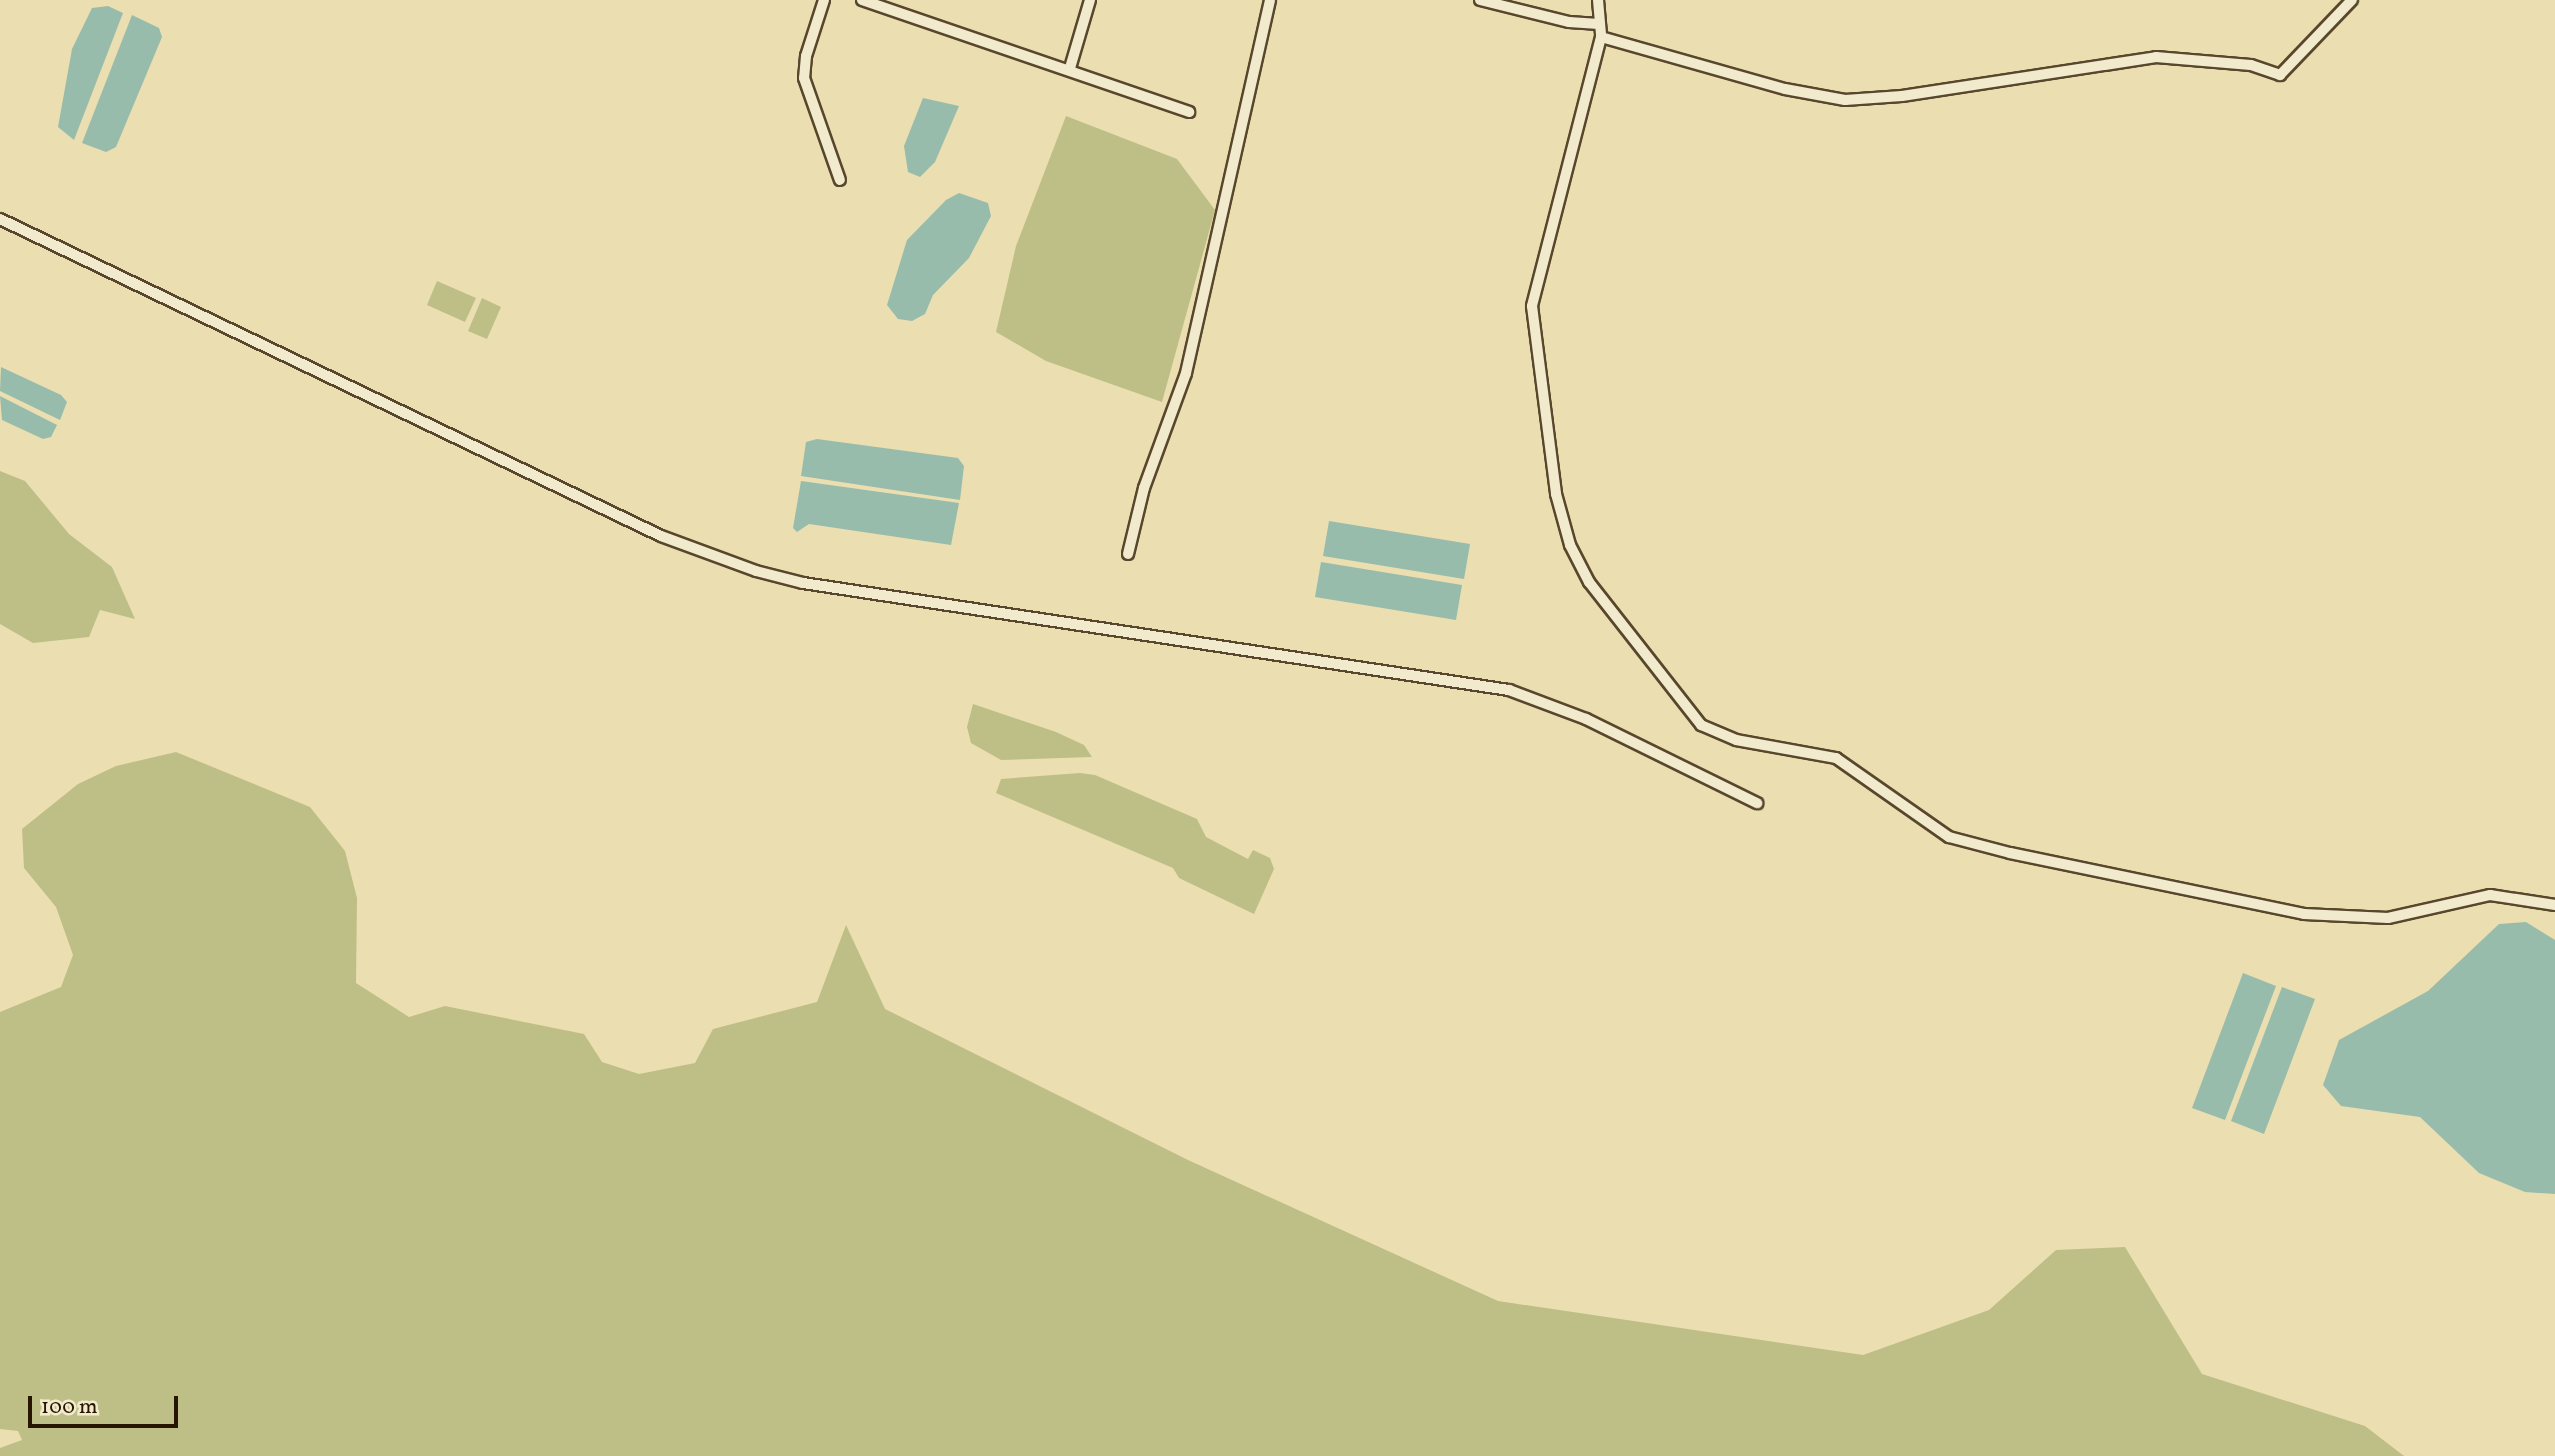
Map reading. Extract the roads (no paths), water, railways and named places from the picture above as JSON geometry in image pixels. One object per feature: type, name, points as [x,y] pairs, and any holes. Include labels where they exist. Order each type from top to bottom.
[{"type":"street","points":[[824,0],[806,56],[804,78],[840,180]]},
{"type":"street","points":[[862,0],[1070,68],[1189,112]]},
{"type":"street","points":[[1070,68],[1090,0]]},
{"type":"street","points":[[1128,554],[1144,488],[1186,373],[1270,0]]},
{"type":"street","points":[[1480,0],[1569,22],[1600,24]]},
{"type":"street","points":[[1598,0],[1601,37],[1532,306],[1554,481],[1570,545],[1589,582],[1701,725],[1717,735],[1836,758],[1949,837],[2010,853],[2315,915],[2388,918],[2490,895],[2555,905]]},
{"type":"street","points":[[1601,37],[1804,94],[1845,100],[1902,96],[2156,57],[2251,65],[2280,75],[2352,0]]},
{"type":"street","points":[[0,219],[662,536],[756,571],[803,583],[1510,690],[1586,719],[1757,803]]}]
